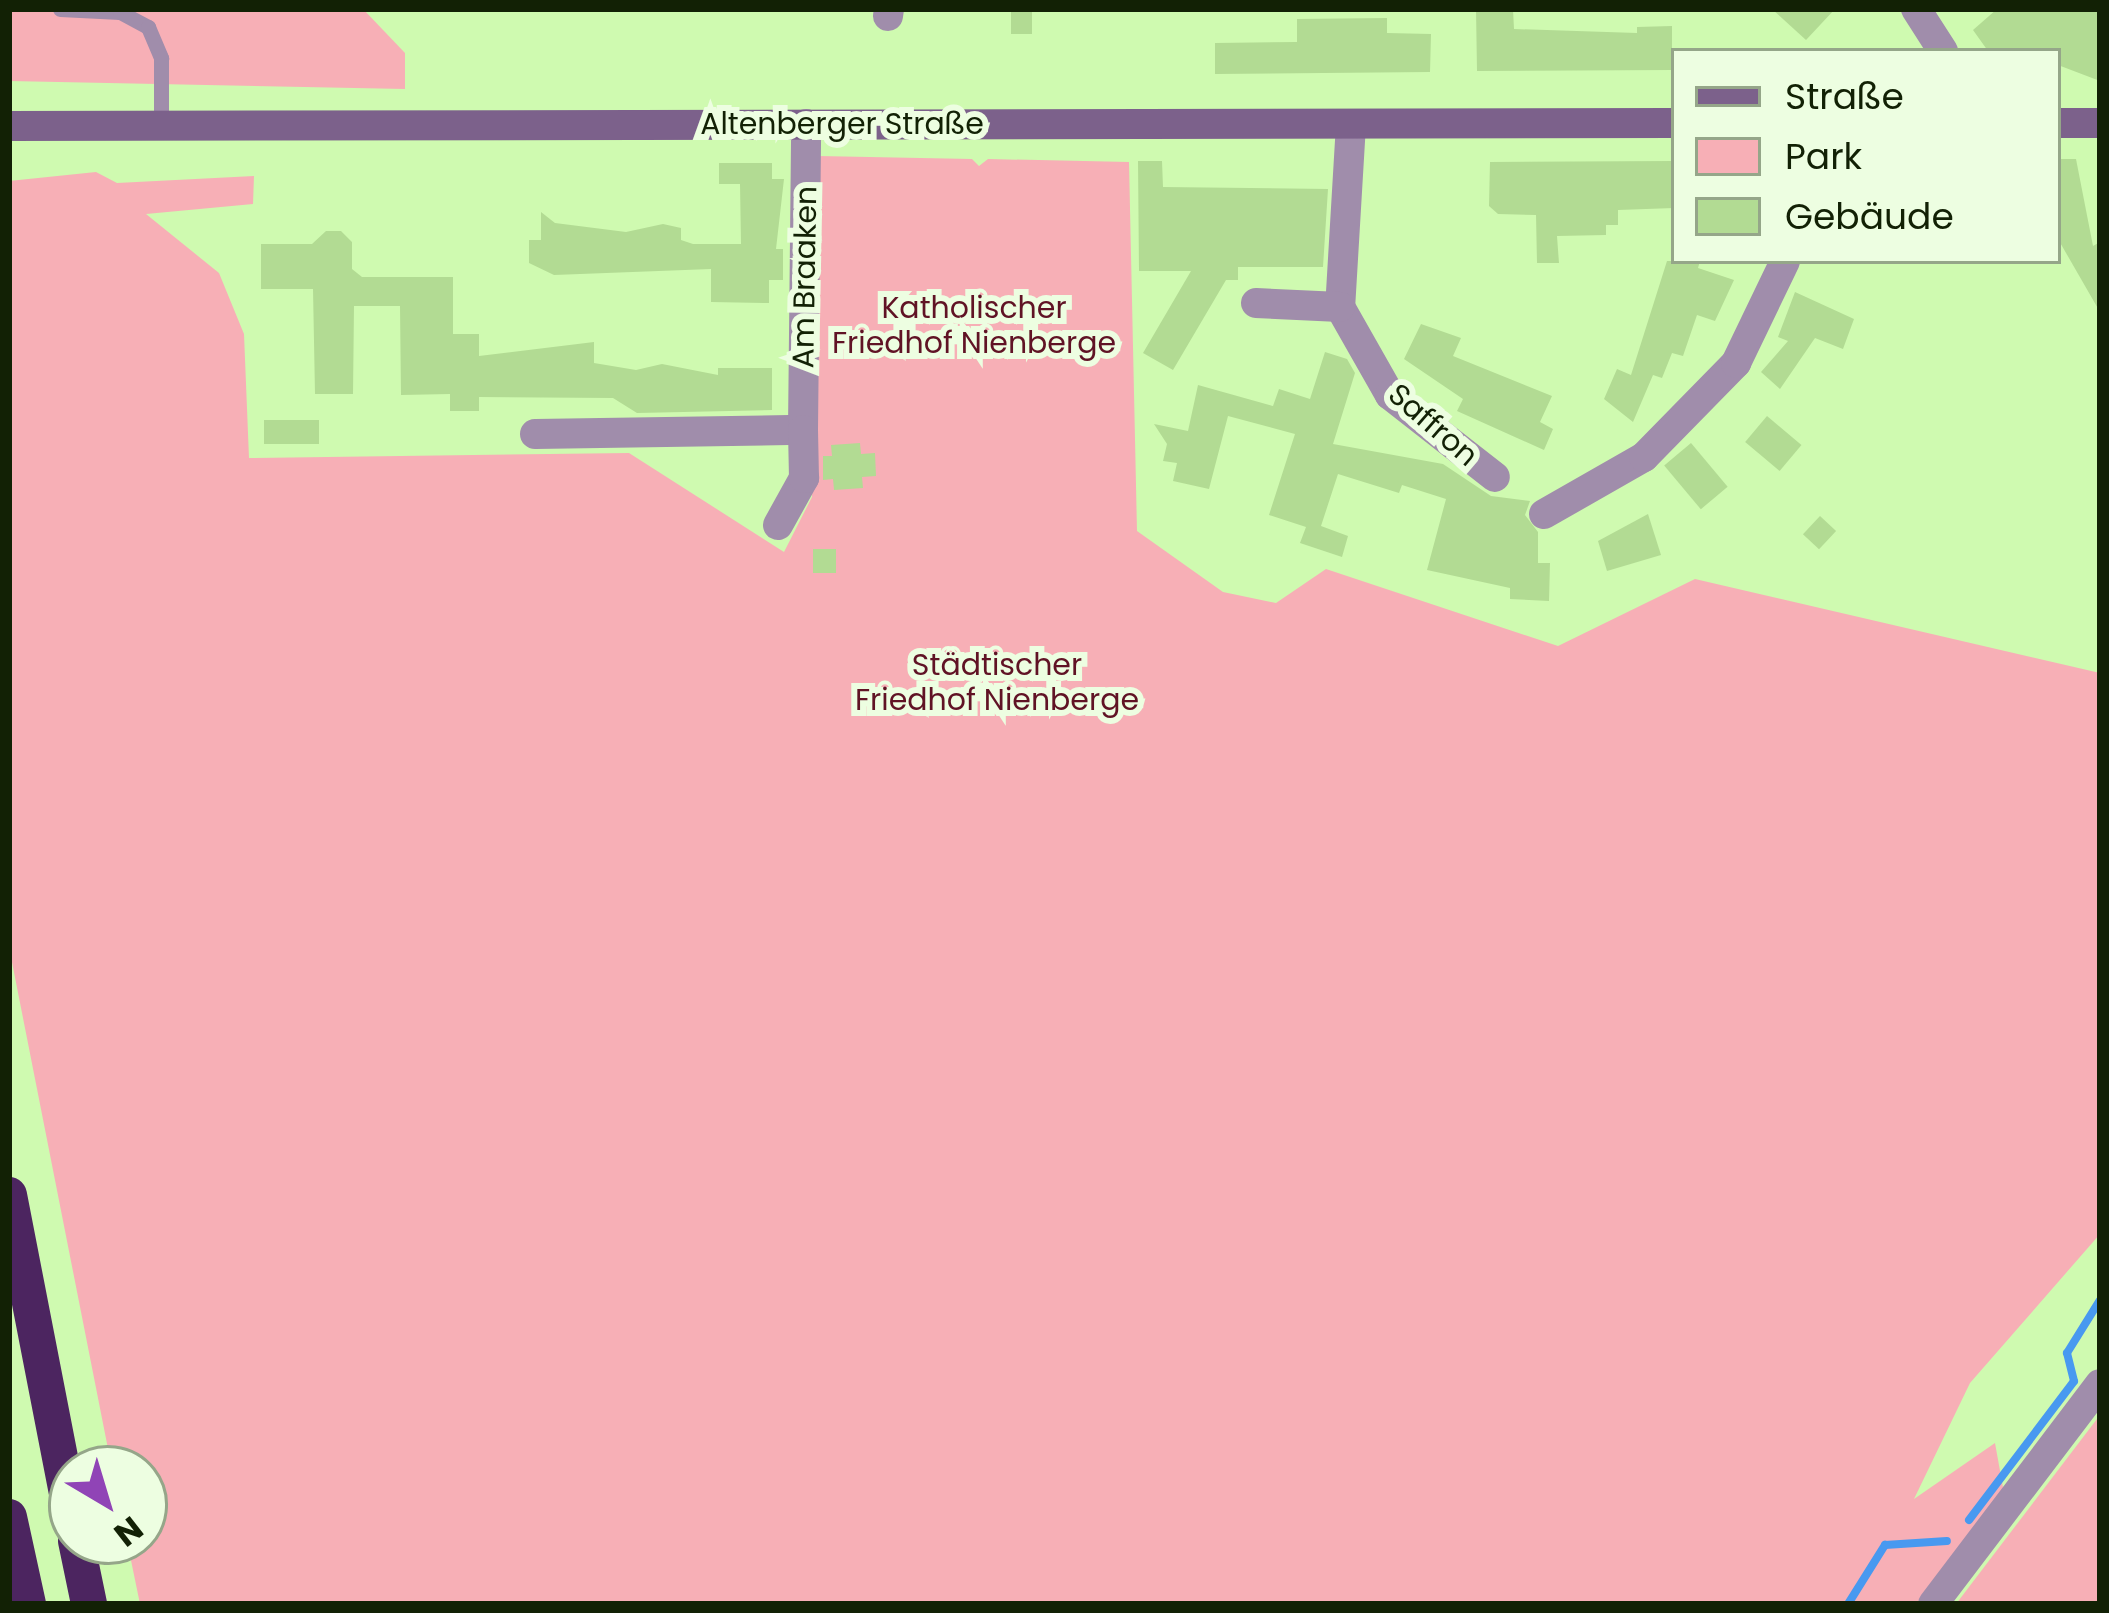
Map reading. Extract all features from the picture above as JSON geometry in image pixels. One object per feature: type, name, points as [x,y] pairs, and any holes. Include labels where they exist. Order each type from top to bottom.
[{"type":"highway","points":[[9,1195],[58,1445]]},
{"type":"highway","points":[[9,1517],[28,1604]]},
{"type":"highway","points":[[81,1565],[89,1604]]},
{"type":"main road","points":[[2061,123],[2100,122]]},
{"type":"main road","name":"Altenberger Straße","points":[[9,125],[1671,124]]},
{"type":"street","points":[[1916,9],[1940,48]]},
{"type":"street","name":"Am Braaken","points":[[778,525],[804,478],[806,124]]},
{"type":"street","points":[[1256,303],[1340,307],[1351,124]]},
{"type":"street","points":[[1544,514],[1644,457],[1736,364],[1784,264]]},
{"type":"street","name":"Saffron","points":[[1340,307],[1390,395],[1495,477]]},
{"type":"street","points":[[535,434],[803,430]]},
{"type":"street","points":[[1933,1604],[2100,1384]]},
{"type":"lane","points":[[60,9],[120,12],[148,27],[161,58],[161,125]]},
{"type":"green space","points":[[9,9],[363,9],[405,53],[405,89],[9,81]]},
{"type":"green space","points":[[818,156],[972,159],[979,166],[988,159],[1129,162],[1137,531],[1223,592],[1276,603],[1326,569],[1558,646],[1695,579],[2100,673],[2100,1234],[1970,1383],[1914,1499],[1995,1443],[2004,1493],[1916,1604],[140,1604],[132,1565],[168,1565],[168,1445],[107,1445],[9,947],[9,181],[96,172],[117,183],[254,176],[253,204],[146,214],[219,273],[244,334],[249,458],[629,453],[784,552],[812,497]]},
{"type":"green space","points":[[2100,1415],[2100,1604],[1956,1604]]},
{"type":"building","points":[[1011,9],[1032,9],[1032,34],[1011,34]]},
{"type":"building","points":[[1476,9],[1513,9],[1514,29],[1637,33],[1637,27],[1672,26],[1671,70],[1477,71]]},
{"type":"building","points":[[1772,9],[1835,9],[1806,40]]},
{"type":"building","points":[[1997,9],[2100,9],[2100,81],[2061,66],[2061,48],[1986,48],[1973,30]]},
{"type":"building","points":[[1387,18],[1387,33],[1431,34],[1430,72],[1215,74],[1215,43],[1297,42],[1297,19]]},
{"type":"building","points":[[2061,159],[2076,159],[2093,246],[2100,242],[2100,312],[2061,244]]},
{"type":"building","points":[[1138,161],[1162,161],[1163,187],[1328,189],[1323,267],[1238,267],[1238,280],[1226,280],[1173,370],[1143,353],[1191,271],[1139,271]]},
{"type":"building","points":[[1671,161],[1671,208],[1618,210],[1618,225],[1606,225],[1606,235],[1557,236],[1559,263],[1537,263],[1536,215],[1498,214],[1489,206],[1490,162]]},
{"type":"building","points":[[719,163],[772,163],[772,179],[784,179],[776,249],[783,249],[783,280],[769,280],[769,303],[711,302],[711,269],[554,275],[529,263],[529,240],[541,240],[541,212],[555,223],[626,232],[663,224],[681,228],[681,240],[693,244],[741,244],[740,184],[719,184]]},
{"type":"building","points":[[326,231],[341,231],[352,242],[352,269],[362,277],[453,277],[453,334],[479,334],[479,356],[594,342],[594,363],[636,370],[662,364],[718,375],[718,368],[772,368],[772,410],[637,413],[613,398],[479,397],[479,411],[450,411],[450,394],[401,395],[400,306],[354,306],[353,394],[315,394],[313,289],[261,289],[261,244],[312,244]]},
{"type":"building","points":[[1667,261],[1699,264],[1698,268],[1734,280],[1715,321],[1697,315],[1683,356],[1672,353],[1662,378],[1653,375],[1633,422],[1604,399],[1617,369],[1631,375]]},
{"type":"building","points":[[1795,292],[1854,319],[1843,349],[1815,338],[1780,389],[1761,372],[1788,341],[1778,337]]},
{"type":"building","points":[[1421,324],[1461,338],[1453,356],[1552,396],[1540,422],[1553,429],[1544,450],[1457,411],[1463,399],[1404,359]]},
{"type":"building","points":[[1325,352],[1347,359],[1355,373],[1333,444],[1443,464],[1491,496],[1530,501],[1525,515],[1538,532],[1538,563],[1550,563],[1549,601],[1510,599],[1510,588],[1427,570],[1446,499],[1402,485],[1399,493],[1338,474],[1321,526],[1348,536],[1342,557],[1300,543],[1306,527],[1269,515],[1295,434],[1228,416],[1209,489],[1173,481],[1177,463],[1163,461],[1167,444],[1154,424],[1188,431],[1198,385],[1273,406],[1279,389],[1310,399]]},
{"type":"building","points":[[1767,416],[1801,445],[1780,471],[1745,442]]},
{"type":"building","points":[[264,420],[319,420],[319,444],[264,444]]},
{"type":"building","points":[[860,443],[861,454],[875,453],[876,476],[862,477],[863,488],[834,490],[833,479],[823,480],[823,456],[832,456],[831,445]]},
{"type":"building","points":[[1691,443],[1728,487],[1701,509],[1664,465]]},
{"type":"building","points":[[1648,514],[1661,555],[1607,571],[1598,541]]},
{"type":"building","points":[[1820,516],[1836,531],[1819,549],[1803,534]]},
{"type":"building","points":[[813,549],[836,549],[836,573],[813,573]]},
{"type":"waterway","points":[[1969,1520],[2074,1381],[2067,1353],[2100,1300]]},
{"type":"waterway","points":[[1848,1604],[1885,1545],[1947,1541]]},
{"type":"park label","name":"Katholischer Friedhof Nienberge","points":[[974,325]]},
{"type":"park label","name":"Städtischer Friedhof Nienberge","points":[[997,682]]}]
